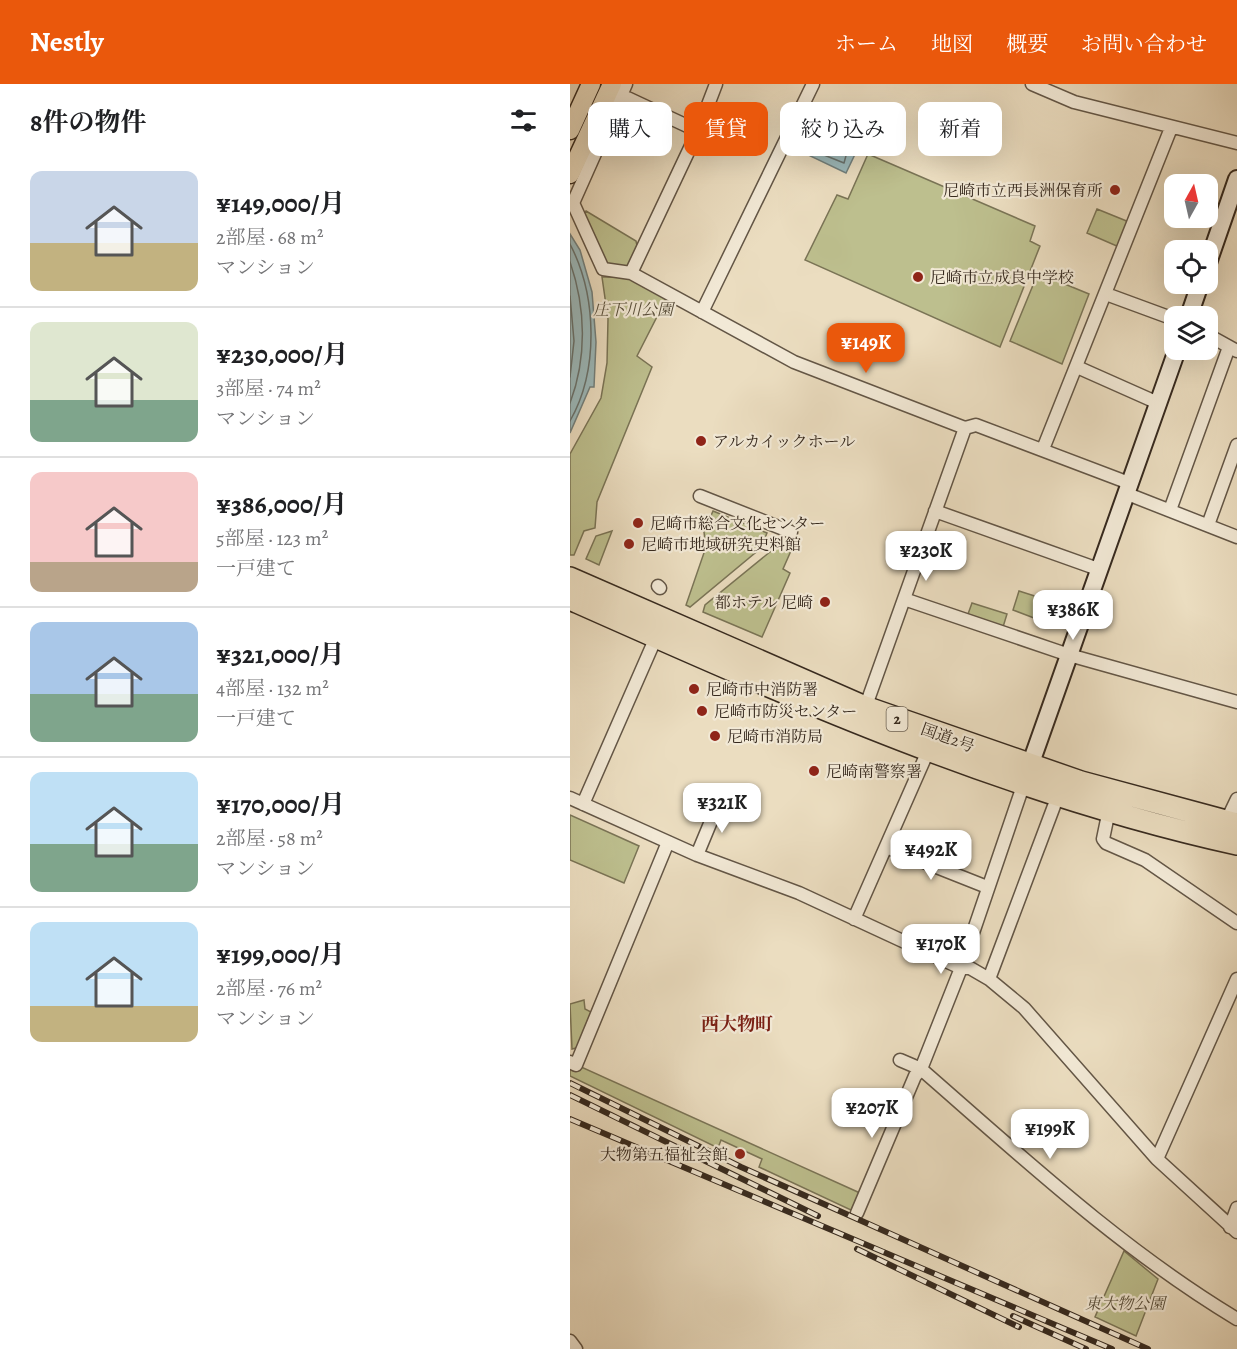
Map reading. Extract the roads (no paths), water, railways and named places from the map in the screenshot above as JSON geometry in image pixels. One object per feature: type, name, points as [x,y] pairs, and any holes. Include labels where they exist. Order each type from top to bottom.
[{"type":"highway","name":"国道2号","points":[[570,578],[862,716],[928,751],[1027,774],[1081,782],[1232,823]]},
{"type":"highway","name":"国道2号","points":[[570,599],[862,716],[1027,774],[1109,810],[1237,844]]},
{"type":"main road","points":[[570,130],[591,84]]},
{"type":"main road","points":[[570,174],[620,88]]},
{"type":"street","points":[[709,102],[716,84]]},
{"type":"street","points":[[702,312],[813,84]]},
{"type":"street","points":[[1034,84],[1074,102],[1237,143]]},
{"type":"street","points":[[684,123],[620,88],[575,196],[573,208],[603,268],[631,273],[794,362],[965,428],[976,425],[1043,449],[1170,510],[1237,537]]},
{"type":"street","points":[[1043,449],[1172,128]]},
{"type":"street","points":[[631,273],[687,156]]},
{"type":"street","points":[[1216,240],[1237,179]]},
{"type":"street","points":[[1106,294],[1164,315]]},
{"type":"street","points":[[1170,510],[1233,349],[1218,341]]},
{"type":"street","points":[[857,1213],[915,1076],[921,1069],[961,968],[1098,569],[1173,360]]},
{"type":"street","points":[[1077,367],[1158,403]]},
{"type":"street","points":[[862,716],[965,428]]},
{"type":"street","points":[[1208,525],[1237,445]]},
{"type":"street","points":[[700,496],[791,532]]},
{"type":"street","points":[[935,511],[1098,569]]},
{"type":"street","points":[[904,599],[1068,655],[1237,702]]},
{"type":"street","points":[[583,804],[657,635]]},
{"type":"street","points":[[854,919],[928,751]]},
{"type":"street","points":[[570,798],[697,855],[799,893],[961,968],[970,968],[989,979],[1041,1025],[1157,1159],[1233,1230]]},
{"type":"street","points":[[1232,823],[1237,799]]},
{"type":"street","points":[[697,855],[719,802]]},
{"type":"street","points":[[989,979],[1054,806]]},
{"type":"street","points":[[1109,810],[1102,839],[1106,843],[1145,860],[1237,923]]},
{"type":"street","points":[[570,1062],[576,1065],[668,842]]},
{"type":"street","points":[[886,847],[987,887]]},
{"type":"street","points":[[1157,1159],[1237,980]]},
{"type":"street","points":[[900,1060],[921,1069],[1072,1200],[1183,1287],[1237,1319]]},
{"type":"street","points":[[1233,1230],[1237,1208]]},
{"type":"street","points":[[570,1341],[576,1349]]},
{"type":"water","points":[[810,156],[854,156],[846,173]]},
{"type":"water","points":[[570,234],[580,250],[592,292],[596,342],[594,387],[590,387],[570,433]]},
{"type":"railway","points":[[570,1083],[741,1167],[1148,1349]]},
{"type":"railway","points":[[570,1095],[818,1216]]},
{"type":"railway","points":[[570,1119],[1112,1349]]},
{"type":"railway","points":[[857,1249],[1019,1327]]},
{"type":"railway","points":[[1013,1316],[1086,1349]]},
{"type":"place","name":"尼崎市立西長洲保育所","points":[[1115,190]]},
{"type":"place","name":"尼崎市立成良中学校","points":[[918,277]]},
{"type":"place","name":"アルカイックホール","points":[[701,441]]},
{"type":"place","name":"尼崎市総合文化センター","points":[[638,523]]},
{"type":"place","name":"尼崎市地域研究史料館","points":[[629,544]]},
{"type":"place","name":"都ホテル 尼崎","points":[[825,602]]},
{"type":"place","name":"尼崎市中消防署","points":[[694,689]]},
{"type":"place","name":"尼崎市防災センター","points":[[702,711]]},
{"type":"place","name":"尼崎市消防局","points":[[715,736]]},
{"type":"place","name":"尼崎南警察署","points":[[814,771]]},
{"type":"place","name":"大物第五福祉会館","points":[[740,1154]]},
{"type":"district","name":"西大物町","points":[[737,1024]]},
{"type":"park label","name":"庄下川公園","points":[[633,309]]},
{"type":"park label","name":"東大物公園","points":[[1125,1303]]}]
